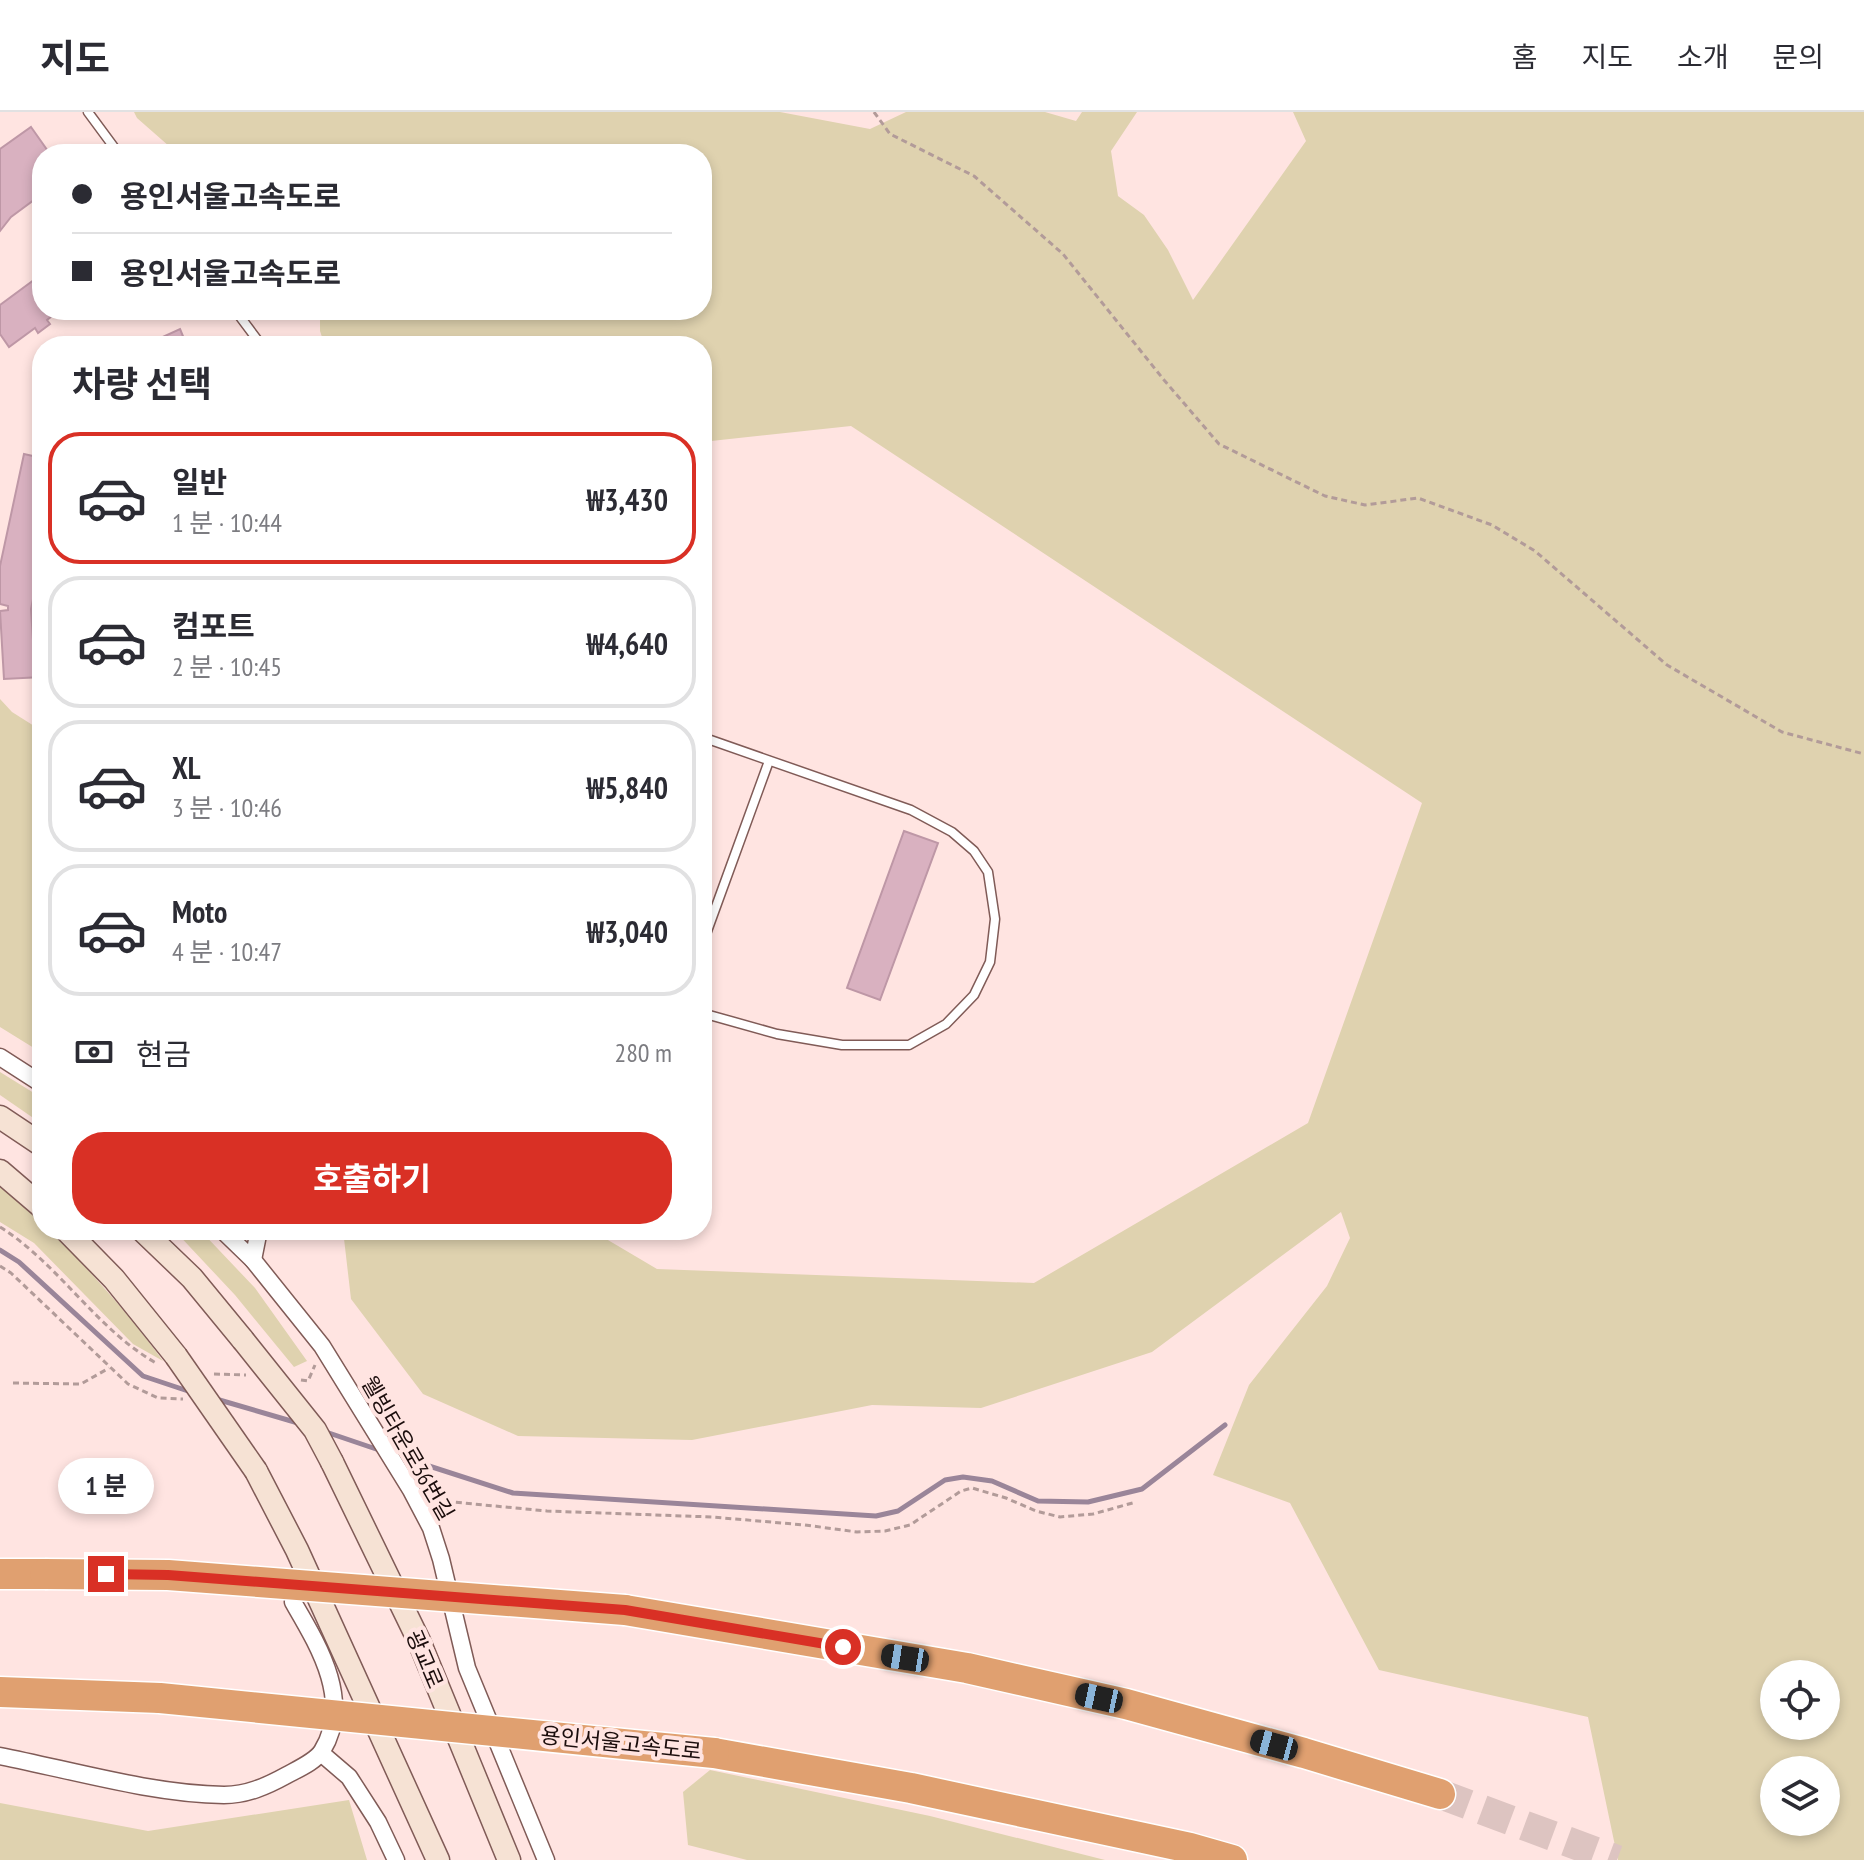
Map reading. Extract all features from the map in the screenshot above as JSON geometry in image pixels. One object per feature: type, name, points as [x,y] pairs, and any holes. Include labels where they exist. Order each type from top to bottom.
[{"type":"highway","points":[[0,1574],[168,1575],[625,1610],[967,1668],[1082,1694],[1304,1753],[1440,1794]]},
{"type":"highway","name":"용인서울고속도로","points":[[0,1692],[160,1698],[714,1753],[927,1791],[1232,1860]]},
{"type":"main road","points":[[0,1117],[32,1138]]},
{"type":"main road","points":[[0,1171],[32,1198]]},
{"type":"main road","points":[[76,1240],[114,1279],[176,1356],[256,1471],[304,1563],[438,1860]]},
{"type":"main road","name":"광교로","points":[[152,1240],[192,1278],[315,1430],[419,1641],[509,1860]]},
{"type":"street","points":[[0,1057],[32,1078]]},
{"type":"street","name":"웰빙타운로36번길","points":[[232,1240],[253,1260],[322,1346],[431,1528],[467,1668],[546,1860]]},
{"type":"street","points":[[253,1260],[257,1240]]},
{"type":"street","points":[[0,1756],[100,1778],[225,1795],[253,1791],[272,1783],[321,1753],[334,1710],[331,1677],[317,1643],[293,1602]]},
{"type":"street","points":[[321,1753],[349,1777],[378,1822],[396,1860]]},
{"type":"lane","points":[[88,112],[112,144]]},
{"type":"lane","points":[[712,741],[911,810],[952,832],[974,851],[988,872],[995,919],[990,962],[974,995],[946,1024],[909,1045],[842,1045],[777,1034],[712,1016]]},
{"type":"lane","points":[[712,918],[769,761]]},
{"type":"path","points":[[874,112],[890,134],[974,176],[1063,254],[1219,444],[1325,496],[1365,505],[1418,498],[1492,525],[1535,551],[1667,665],[1782,732],[1864,754]]},
{"type":"path","points":[[0,1266],[141,1392],[158,1398],[183,1399]]},
{"type":"path","points":[[13,1383],[81,1384],[110,1367]]},
{"type":"path","points":[[420,1508],[453,1502],[547,1511],[712,1517],[857,1532],[885,1531],[910,1525],[961,1491],[972,1488],[1060,1517],[1093,1514],[1136,1502]]},
{"type":"shaded area","points":[[134,112],[780,112],[870,129],[906,112],[1045,112],[1076,121],[1082,112],[1137,112],[1111,151],[1118,196],[1144,215],[1168,250],[1193,300],[1306,141],[1293,112],[1864,112],[1864,1860],[1618,1860],[1588,1717],[1379,1670],[1290,1503],[1213,1475],[1249,1385],[1327,1286],[1350,1238],[1341,1212],[1152,1352],[981,1408],[872,1405],[692,1440],[518,1436],[423,1394],[351,1299],[344,1240],[608,1240],[657,1269],[1034,1283],[1308,1123],[1422,803],[851,426],[712,441],[712,336],[322,336],[320,320],[712,320],[712,144],[167,144]]},
{"type":"shaded area","points":[[0,699],[12,712],[32,725],[32,1047],[0,1027]]},
{"type":"shaded area","points":[[0,1072],[32,1092],[32,1117],[0,1095]]},
{"type":"shaded area","points":[[0,1185],[32,1213],[32,1240],[59,1240],[123,1310],[163,1361],[133,1344],[34,1243],[0,1222]]},
{"type":"shaded area","points":[[183,1240],[209,1240],[255,1288],[307,1361],[294,1367],[235,1295]]},
{"type":"shaded area","points":[[710,1770],[930,1816],[1105,1860],[747,1860],[688,1845],[683,1792]]},
{"type":"shaded area","points":[[349,1800],[367,1860],[0,1860],[0,1803],[148,1831]]},
{"type":"building","points":[[31,127],[43,144],[32,144],[32,201],[11,217],[0,231],[0,149]]},
{"type":"building","points":[[32,281],[32,320],[47,320],[50,324],[38,333],[35,328],[9,347],[0,334],[0,305]]},
{"type":"building","points":[[180,329],[183,336],[165,336]]},
{"type":"building","points":[[24,454],[32,456],[32,678],[4,679],[0,611],[8,610],[8,606],[0,604],[0,566]]},
{"type":"building","points":[[904,831],[938,843],[880,1000],[847,988]]},
{"type":"waterway","points":[[0,1250],[19,1262],[143,1376],[191,1392]]},
{"type":"waterway","points":[[216,1399],[298,1423]]},
{"type":"waterway","points":[[395,1455],[513,1493],[876,1516],[898,1511],[945,1480],[963,1477],[992,1481],[1038,1501],[1088,1502],[1142,1489],[1225,1425]]},
{"type":"waterway","points":[[323,1431],[382,1451]]},
{"type":"tunnel","points":[[1440,1794],[1617,1860]]},
{"type":"route","points":[[106,1574],[168,1575],[625,1610],[843,1647]]}]
